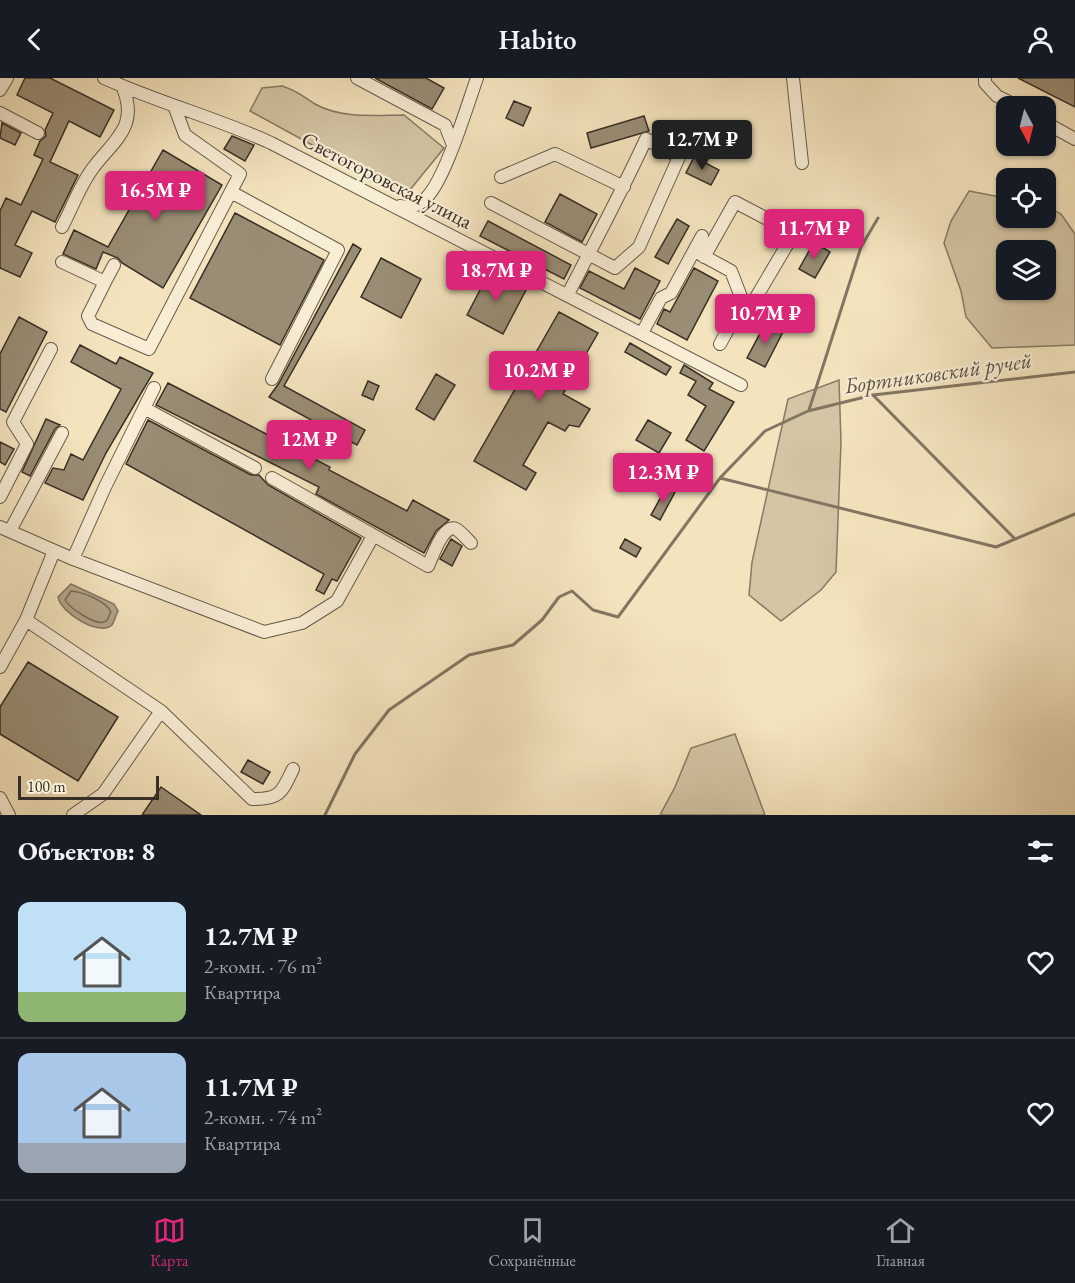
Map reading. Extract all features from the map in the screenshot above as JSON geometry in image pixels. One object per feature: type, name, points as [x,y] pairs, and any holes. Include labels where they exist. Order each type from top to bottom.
[{"type":"street","points":[[0,90],[7,78]]},
{"type":"street","name":"Светогоровская улица","points":[[104,78],[175,108],[235,127],[393,204],[741,385]]},
{"type":"street","points":[[357,78],[445,125],[453,145]]},
{"type":"street","points":[[393,204],[418,205],[428,196],[453,145],[477,78]]},
{"type":"street","points":[[793,78],[802,163]]},
{"type":"street","points":[[985,78],[985,83],[997,96]]},
{"type":"street","points":[[62,227],[93,169],[127,125],[129,120],[127,97],[122,86]]},
{"type":"street","points":[[114,265],[88,316],[92,324],[148,349],[240,174],[185,135],[175,108]]},
{"type":"street","points":[[0,113],[38,133]]},
{"type":"street","points":[[1056,129],[1075,139]]},
{"type":"street","points":[[490,203],[588,254],[615,268],[639,247],[679,157],[646,139],[624,187],[588,254],[568,294]]},
{"type":"street","points":[[501,177],[555,154],[624,187]]},
{"type":"street","points":[[231,192],[338,250],[272,379]]},
{"type":"street","points":[[642,333],[660,298],[671,293],[735,202],[794,232],[720,344]]},
{"type":"street","points":[[699,254],[702,236]]},
{"type":"street","points":[[699,254],[730,271],[747,304],[774,320]]},
{"type":"street","points":[[62,262],[105,282]]},
{"type":"street","points":[[0,497],[27,444],[13,422],[51,349]]},
{"type":"street","points":[[73,559],[105,486],[154,388]]},
{"type":"street","points":[[144,408],[255,468]]},
{"type":"street","points":[[62,433],[5,529],[73,559],[264,632],[302,623],[337,601],[373,536]]},
{"type":"street","points":[[272,478],[428,566],[443,534],[451,529],[456,529],[471,543]]},
{"type":"street","points":[[0,666],[26,620],[54,551]]},
{"type":"street","points":[[26,620],[162,711],[252,799],[270,800],[282,792],[293,769]]},
{"type":"street","points":[[73,815],[103,794],[162,711]]},
{"type":"street","points":[[0,798],[9,815]]},
{"type":"shaded area","points":[[282,86],[325,109],[336,112],[359,115],[404,115],[444,148],[405,196],[250,111],[262,88]]},
{"type":"shaded area","points":[[969,191],[996,196],[996,228],[1056,228],[1056,211],[1061,214],[1075,234],[1075,345],[992,348],[966,317],[961,291],[944,243],[951,221]]},
{"type":"shaded area","points":[[839,380],[841,442],[836,572],[821,590],[781,621],[749,595],[752,562],[788,399]]},
{"type":"shaded area","points":[[735,734],[765,815],[660,815],[675,787],[691,748]]},
{"type":"water","points":[[71,584],[114,604],[118,611],[112,625],[98,628],[81,621],[65,609],[58,597]]},
{"type":"building","points":[[25,78],[50,78],[114,110],[100,137],[69,121],[50,162],[78,175],[55,222],[32,211],[15,245],[32,253],[20,277],[0,268],[0,211],[6,198],[21,205],[43,159],[34,155],[40,141],[46,136],[45,130],[53,113],[17,95]]},
{"type":"building","points":[[375,78],[426,78],[444,88],[432,109]]},
{"type":"building","points":[[1018,78],[1075,78],[1075,107]]},
{"type":"building","points":[[514,101],[531,108],[523,126],[506,118]]},
{"type":"building","points":[[644,116],[649,131],[591,148],[587,133]]},
{"type":"building","points":[[2,123],[21,133],[15,145],[0,138]]},
{"type":"building","points":[[232,136],[254,145],[245,161],[224,149]]},
{"type":"building","points":[[163,150],[222,185],[163,288],[122,263],[118,258],[103,252],[96,269],[63,254],[74,230],[108,247]]},
{"type":"building","points":[[694,157],[719,170],[711,185],[686,173]]},
{"type":"building","points":[[560,194],[597,214],[582,242],[545,222]]},
{"type":"building","points":[[235,213],[324,260],[280,345],[190,298]]},
{"type":"building","points":[[677,219],[689,226],[668,264],[655,257]]},
{"type":"building","points":[[488,221],[571,265],[564,279],[480,236]]},
{"type":"building","points":[[814,242],[830,252],[815,278],[799,269]]},
{"type":"building","points":[[353,244],[361,249],[284,386],[365,430],[357,445],[269,397],[279,383]]},
{"type":"building","points":[[381,258],[421,279],[401,318],[361,297]]},
{"type":"building","points":[[635,268],[660,281],[640,319],[580,288],[589,271],[624,289]]},
{"type":"building","points":[[694,268],[718,281],[687,340],[657,324],[664,309],[670,312]]},
{"type":"building","points":[[490,271],[526,290],[503,334],[467,315]]},
{"type":"building","points":[[559,312],[598,333],[563,394],[590,409],[579,427],[569,425],[565,431],[548,422],[523,465],[536,473],[526,490],[474,461]]},
{"type":"building","points":[[19,317],[47,332],[6,412],[0,409],[0,354]]},
{"type":"building","points":[[765,324],[784,330],[765,367],[747,358]]},
{"type":"building","points":[[630,343],[671,367],[666,375],[625,352]]},
{"type":"building","points":[[80,345],[116,364],[120,357],[153,373],[106,453],[83,500],[45,483],[53,468],[64,470],[71,454],[83,460],[121,389],[71,362]]},
{"type":"building","points":[[684,365],[713,383],[709,389],[734,402],[704,451],[686,440],[706,406],[688,395],[696,381],[680,373]]},
{"type":"building","points":[[436,374],[455,385],[434,420],[416,409]]},
{"type":"building","points":[[368,381],[379,386],[373,400],[362,395]]},
{"type":"building","points":[[168,383],[330,467],[329,470],[407,511],[413,500],[449,520],[436,531],[424,553],[316,494],[319,487],[156,405]]},
{"type":"building","points":[[46,419],[60,425],[55,429],[30,476],[22,472]]},
{"type":"building","points":[[148,420],[251,475],[259,475],[268,485],[361,538],[337,581],[332,579],[324,594],[316,590],[324,574],[126,464]]},
{"type":"building","points":[[648,420],[671,433],[659,453],[636,440]]},
{"type":"building","points":[[0,442],[14,449],[5,465],[0,462]]},
{"type":"building","points":[[666,488],[675,492],[660,520],[651,515]]},
{"type":"building","points":[[451,539],[462,546],[452,566],[440,559]]},
{"type":"building","points":[[625,539],[641,548],[636,557],[620,548]]},
{"type":"building","points":[[28,662],[118,717],[78,781],[0,734],[0,707]]},
{"type":"building","points":[[248,760],[270,772],[263,784],[241,772]]},
{"type":"building","points":[[161,787],[201,815],[142,815]]},
{"type":"waterway","points":[[809,410],[861,247],[878,218]]},
{"type":"waterway","name":"Бортниковский ручей","points":[[325,815],[355,754],[389,710],[469,655],[513,645],[542,620],[559,597],[572,591],[593,610],[618,617],[720,478],[765,431],[808,411],[873,395],[1075,372]]},
{"type":"waterway","points":[[873,395],[1015,539]]},
{"type":"waterway","points":[[720,478],[996,547],[1075,514]]}]
